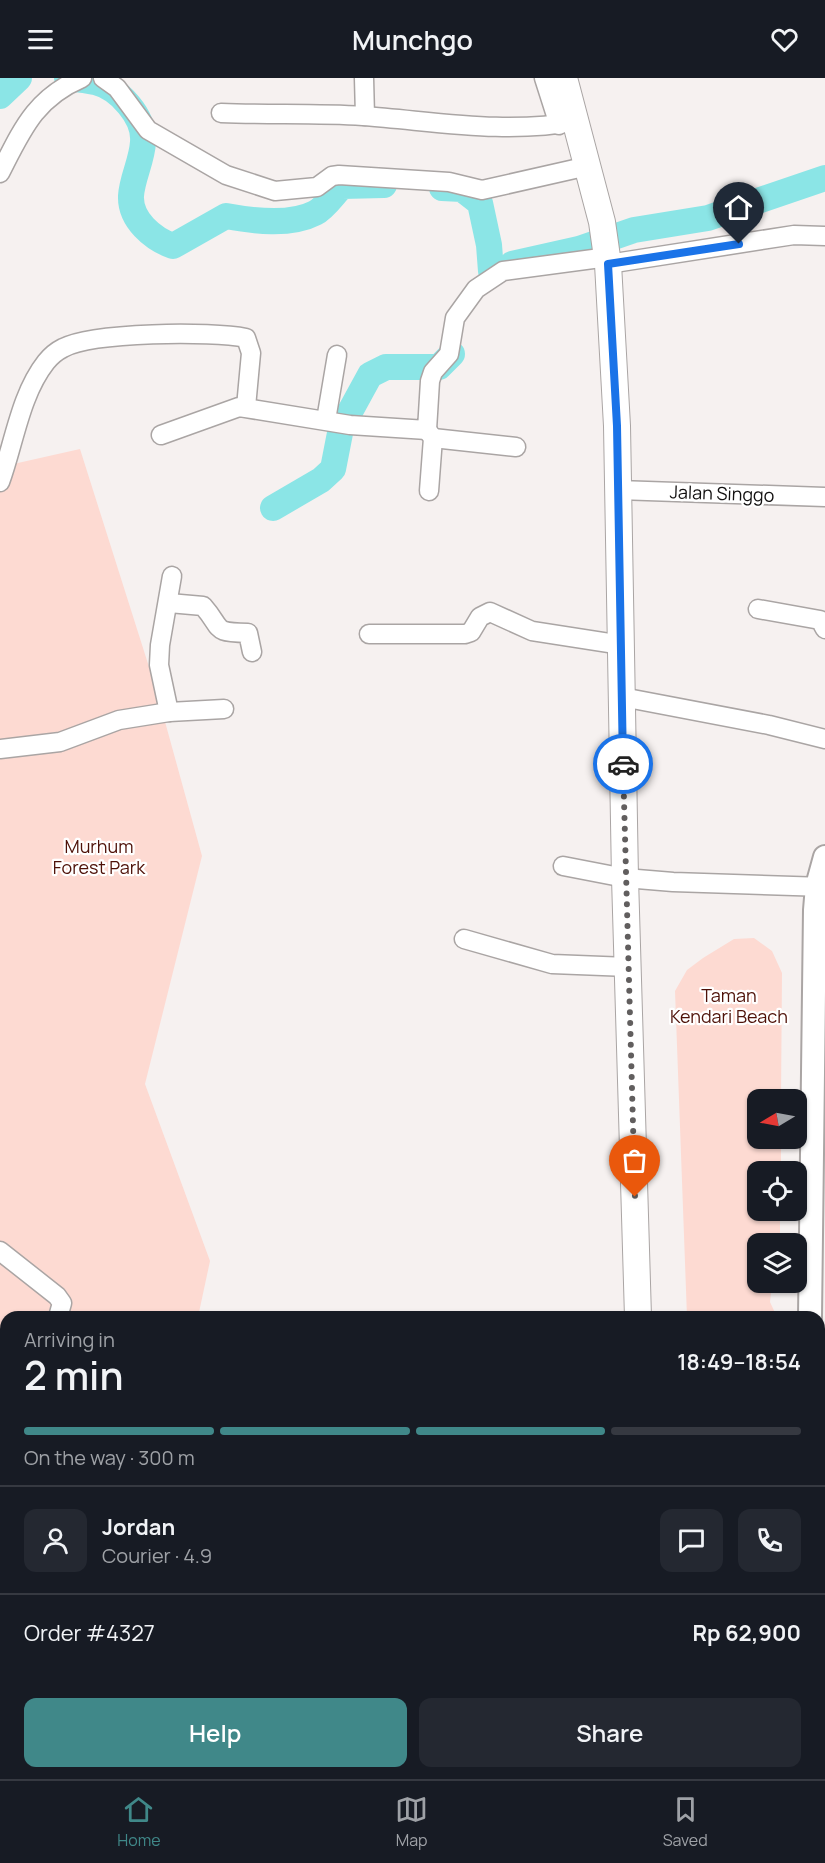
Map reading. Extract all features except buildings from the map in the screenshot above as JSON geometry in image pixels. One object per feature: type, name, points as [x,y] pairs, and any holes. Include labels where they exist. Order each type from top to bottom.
[{"type":"highway","points":[[564,78],[568,123],[588,166],[602,222],[607,257],[618,490],[625,878],[638,1311]]},
{"type":"main road","points":[[811,1311],[818,1237],[821,887],[825,857]]},
{"type":"street","points":[[103,78],[117,88],[148,130],[226,175],[275,191],[317,187],[332,176],[339,175],[449,182],[482,190],[588,166]]},
{"type":"street","points":[[364,78],[365,116]]},
{"type":"street","points":[[221,113],[365,116],[437,124],[535,128],[568,123],[544,78]]},
{"type":"street","points":[[0,173],[32,115],[49,97],[77,80]]},
{"type":"street","points":[[429,491],[430,381],[433,372],[449,354],[455,318],[476,289],[503,271],[794,235],[825,236]]},
{"type":"street","points":[[0,482],[28,395],[40,371],[55,354],[74,344],[163,334],[246,338],[250,353],[246,407]]},
{"type":"street","points":[[337,355],[339,423]]},
{"type":"street","points":[[161,435],[226,410],[246,407],[339,423],[516,447]]},
{"type":"street","name":"Jalan Singgo","points":[[618,490],[825,497]]},
{"type":"street","points":[[169,712],[159,665],[160,645],[172,576]]},
{"type":"street","points":[[169,603],[202,606],[218,629],[224,632],[249,634],[252,652]]},
{"type":"street","points":[[758,609],[820,620],[825,629]]},
{"type":"street","points":[[369,634],[465,634],[471,632],[480,617],[490,612],[532,631],[622,645]]},
{"type":"street","points":[[622,697],[769,725],[825,739]]},
{"type":"street","points":[[0,748],[60,742],[119,720],[169,712],[224,709]]},
{"type":"street","points":[[563,866],[625,878],[821,887]]},
{"type":"street","points":[[464,939],[552,964],[628,967]]},
{"type":"street","points":[[0,1251],[57,1296],[62,1303],[60,1311]]},
{"type":"green space","name":"Murhum Forest Park","points":[[80,449],[156,689],[202,856],[145,1084],[210,1261],[199,1311],[0,1311],[0,467]]},
{"type":"green space","name":"Taman Kendari Beach","points":[[754,938],[772,951],[782,973],[781,1089],[747,1089],[747,1149],[781,1149],[781,1161],[747,1161],[747,1221],[780,1221],[780,1233],[747,1233],[747,1293],[771,1293],[770,1302],[774,1311],[687,1311],[675,991],[687,970],[734,939]]},
{"type":"waterway","points":[[0,96],[19,78]]},
{"type":"waterway","points":[[67,78],[104,85],[121,97],[135,114],[140,123],[143,142],[131,196],[134,213],[144,227],[158,239],[173,246],[226,216],[259,221],[294,220],[319,211],[342,186],[384,185]]},
{"type":"waterway","points":[[512,264],[579,249],[634,230],[708,218],[825,178]]},
{"type":"waterway","points":[[442,188],[462,189],[480,203],[489,245],[491,271]]},
{"type":"waterway","points":[[273,508],[321,480],[333,469],[341,428],[370,375],[386,367],[439,367],[452,354]]},
{"type":"way so far","points":[[623,764],[635,1197]]},
{"type":"route","points":[[623,764],[617,426],[608,264],[739,244]]}]
